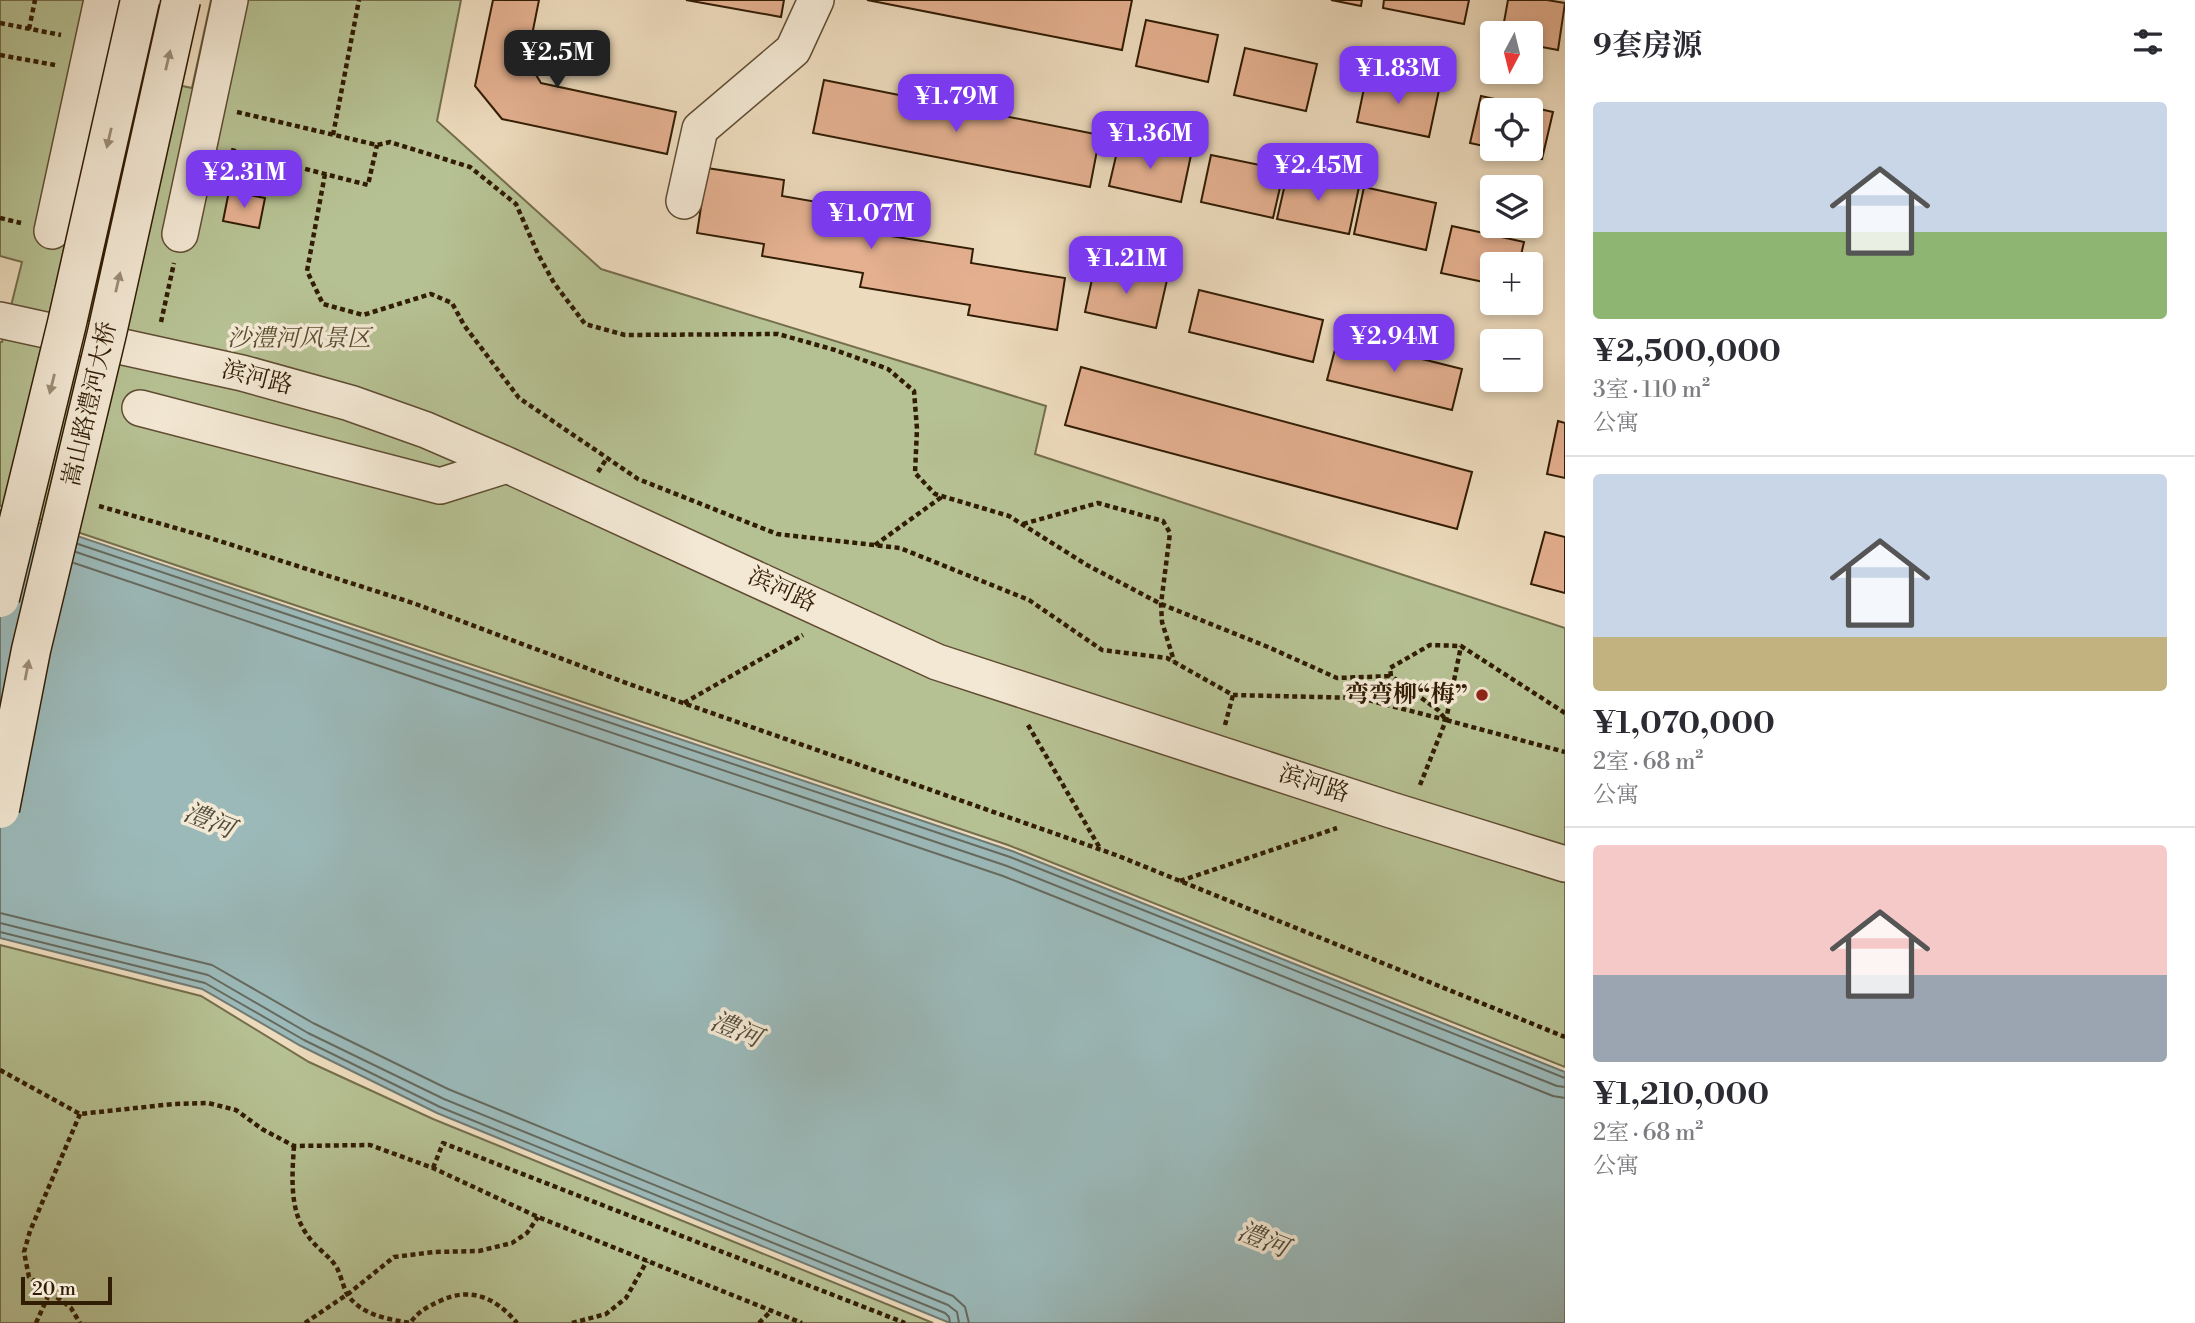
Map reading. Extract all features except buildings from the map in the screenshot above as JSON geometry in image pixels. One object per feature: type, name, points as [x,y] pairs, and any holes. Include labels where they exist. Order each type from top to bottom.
[{"type":"main road","name":"嵩山路澧河大桥","points":[[0,598],[140,0]]},
{"type":"main road","name":"嵩山路澧河大桥","points":[[0,809],[31,650],[107,333],[181,0]]},
{"type":"street","points":[[52,231],[102,0]]},
{"type":"street","points":[[180,234],[230,0]]},
{"type":"street","points":[[684,201],[700,130],[793,50],[816,0]]},
{"type":"street","name":"滨河路","points":[[1,320],[242,373],[350,403],[426,430],[507,465],[937,662],[1565,864]]},
{"type":"street","points":[[230,430],[242,373]]},
{"type":"street","points":[[338,458],[350,403]]},
{"type":"street","points":[[141,408],[440,486],[507,465]]},
{"type":"path","points":[[29,29],[35,0]]},
{"type":"path","points":[[333,135],[359,0]]},
{"type":"path","points":[[0,23],[29,29],[90,56]]},
{"type":"path","points":[[0,55],[90,56]]},
{"type":"path","points":[[208,104],[377,145],[390,142],[470,167],[516,204],[554,283],[585,324],[625,335],[778,334],[888,369],[914,391],[918,429],[915,473],[935,494],[1009,516],[1087,565],[1161,604],[1337,678],[1391,676],[1438,710],[1446,720]]},
{"type":"path","points":[[200,142],[368,185],[377,145]]},
{"type":"path","points":[[326,174],[307,271],[323,304],[363,315],[430,294],[452,303],[464,325],[519,398],[638,479],[777,534],[900,548],[1029,600],[1102,650],[1167,658],[1233,695],[1360,698],[1565,752]]},
{"type":"path","points":[[153,354],[180,234]]},
{"type":"path","points":[[874,545],[943,496]]},
{"type":"path","points":[[1023,524],[1098,503],[1164,521],[1170,533],[1161,604],[1162,622],[1174,662]]},
{"type":"path","points":[[98,506],[207,537],[413,603],[684,703],[1102,851],[1565,1037]]},
{"type":"path","points":[[684,703],[837,616]]},
{"type":"path","points":[[1391,676],[1390,668],[1430,645],[1461,646],[1565,713]]},
{"type":"path","points":[[1408,815],[1446,720],[1461,646]]},
{"type":"path","points":[[1002,682],[1102,851]]},
{"type":"path","points":[[1179,881],[1341,827]]},
{"type":"path","points":[[0,1070],[80,1114],[208,1103],[236,1110],[262,1129],[294,1146],[370,1145],[433,1168],[538,1217],[802,1323]]},
{"type":"path","points":[[80,1114],[30,1231],[24,1252],[29,1277],[71,1308],[80,1323]]},
{"type":"path","points":[[433,1168],[443,1143],[905,1323]]},
{"type":"path","points":[[294,1146],[292,1182],[296,1209],[307,1235],[336,1267],[348,1294],[363,1309],[384,1318],[410,1323],[419,1311],[451,1296],[468,1293],[489,1300],[509,1313],[517,1323]]},
{"type":"path","points":[[305,1323],[348,1294],[394,1257],[434,1252],[479,1251],[512,1243],[527,1233],[538,1217]]},
{"type":"path","points":[[572,1323],[606,1314],[626,1298],[647,1261]]},
{"type":"path","points":[[36,1323],[50,1292]]},
{"type":"path","points":[[759,1323],[772,1310]]},
{"type":"green space","name":"沙澧河风景区","points":[[0,0],[111,0],[96,68],[192,88],[211,0],[461,0],[437,121],[601,269],[1046,406],[1035,454],[1565,628],[1565,1067],[1008,845],[0,506],[0,342],[22,262],[0,256]]},
{"type":"green space","points":[[0,945],[201,996],[309,1062],[433,1119],[933,1323],[0,1323]]},
{"type":"water","name":"澧河","points":[[0,510],[1012,851],[1565,1072],[1565,1323],[950,1323],[437,1113],[301,1046],[202,989],[0,938]]},
{"type":"place","name":"弯弯柳“梅”","points":[[1482,695]]}]
